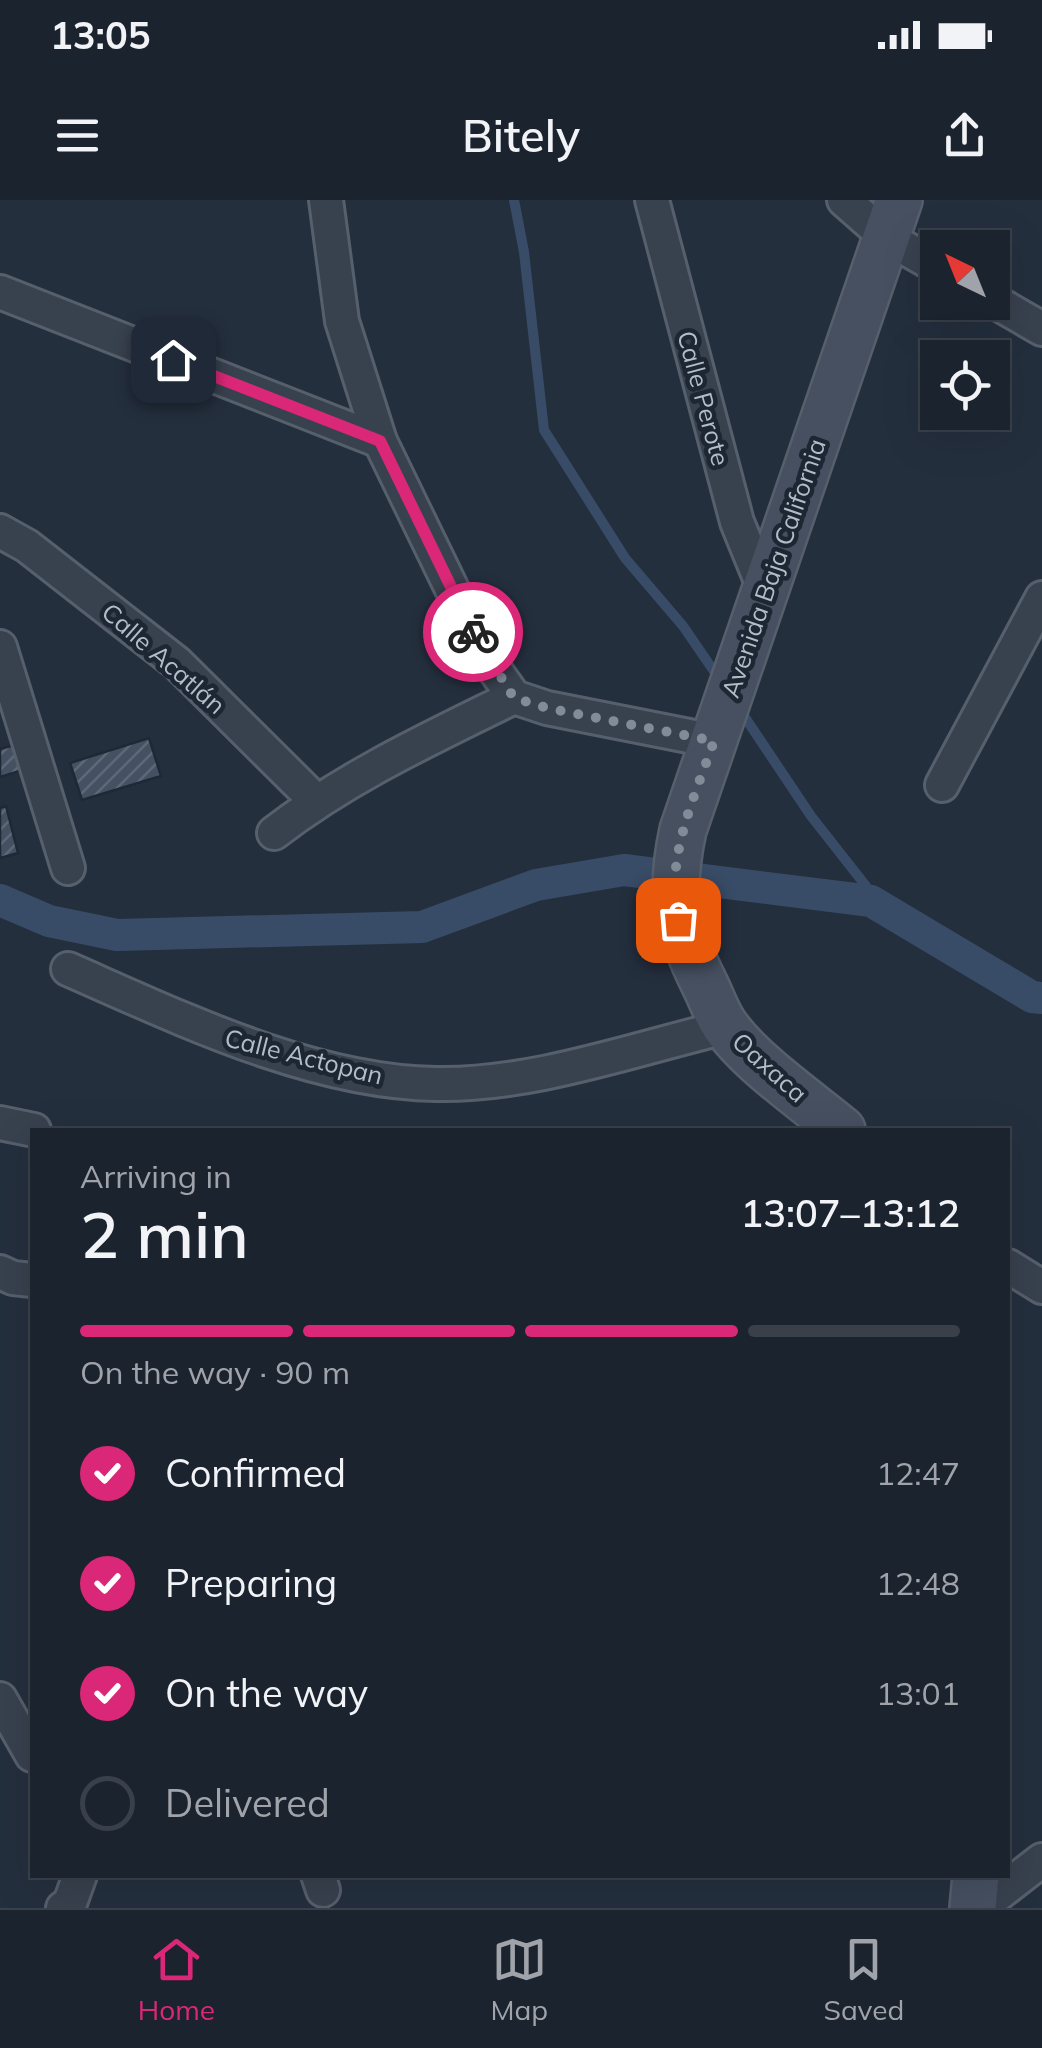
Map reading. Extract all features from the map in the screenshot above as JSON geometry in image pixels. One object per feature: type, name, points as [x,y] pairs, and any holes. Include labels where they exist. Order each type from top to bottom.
[{"type":"main road","name":"Avenida Baja California","points":[[683,940],[674,900],[675,864],[683,830],[893,218]]},
{"type":"main road","name":"Oaxaca","points":[[683,940],[726,1027],[840,1128]]},
{"type":"main road","points":[[976,1878],[976,1908]]},
{"type":"street","points":[[326,200],[342,321],[380,441],[483,653],[514,698],[547,708],[718,730]]},
{"type":"street","name":"Calle Perote","points":[[652,200],[737,522],[766,592]]},
{"type":"street","points":[[844,200],[893,218],[920,247]]},
{"type":"street","points":[[0,292],[380,441]]},
{"type":"street","points":[[1010,311],[1042,330]]},
{"type":"street","name":"Calle Acatlán","points":[[0,532],[27,546],[177,663],[316,801]]},
{"type":"street","points":[[942,785],[1042,598]]},
{"type":"street","points":[[0,647],[68,868]]},
{"type":"street","points":[[274,833],[316,801],[378,764],[514,698]]},
{"type":"street","name":"Calle Actopan","points":[[68,969],[233,1042],[357,1075],[436,1084],[519,1078],[726,1027]]},
{"type":"street","points":[[0,1123],[30,1129]]},
{"type":"street","points":[[1010,1267],[1042,1287]]},
{"type":"street","points":[[0,1272],[30,1280]]},
{"type":"street","points":[[0,1699],[30,1752]]},
{"type":"street","points":[[976,1908],[1042,1860]]},
{"type":"street","points":[[63,1908],[70,1903],[79,1878]]},
{"type":"building","points":[[149,738],[161,776],[82,800],[70,763]]},
{"type":"building","points":[[18,744],[26,769],[0,777],[0,749]]},
{"type":"building","points":[[6,806],[18,853],[0,858],[0,808]]},
{"type":"waterway","points":[[514,200],[524,252],[544,430],[625,558],[683,626],[720,680]]},
{"type":"waterway","points":[[738,707],[811,816],[884,909]]},
{"type":"waterway","points":[[0,900],[49,921],[117,935],[422,927],[536,885],[624,870],[871,901],[1032,997],[1042,998]]},
{"type":"way so far","points":[[473,632],[514,698],[714,741],[675,864],[678,920]]},
{"type":"route","points":[[173,360],[380,441],[473,632]]}]
